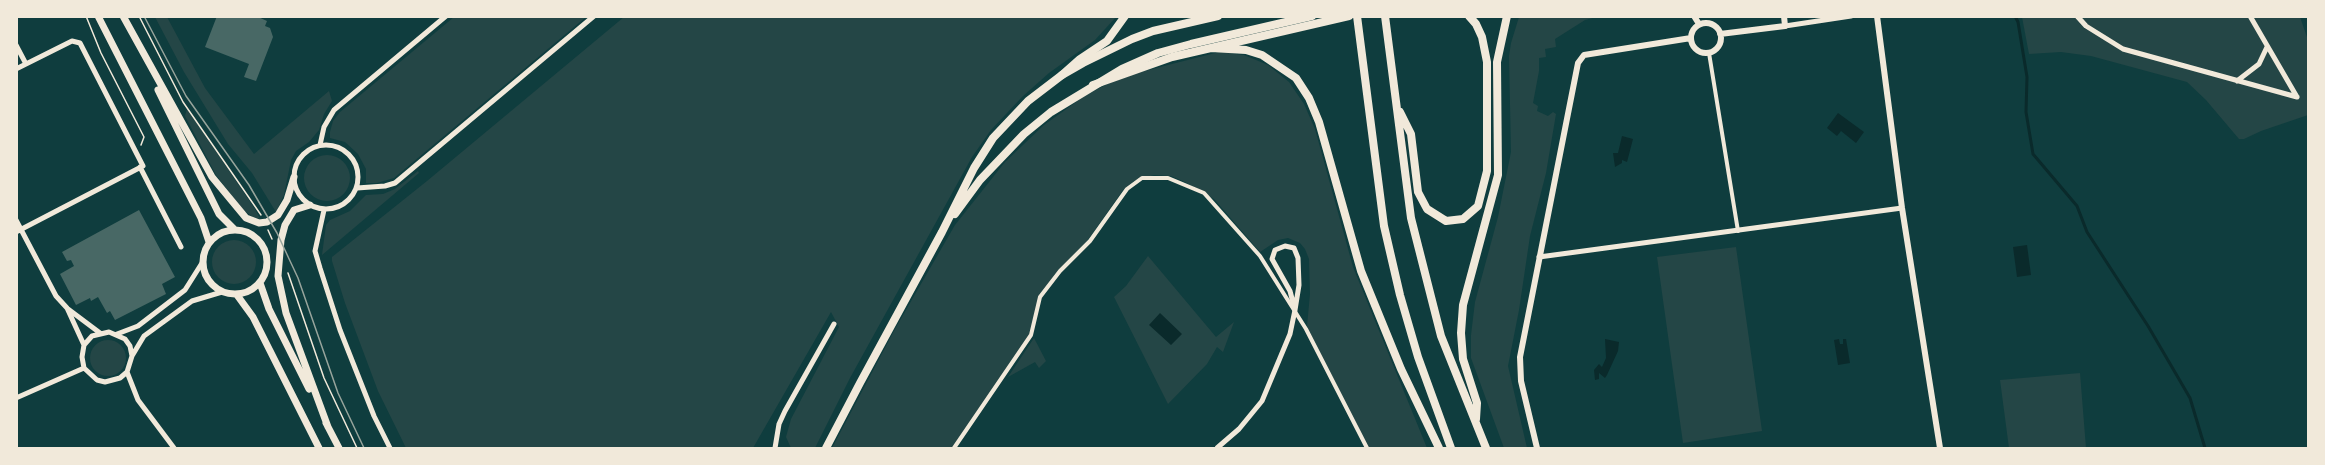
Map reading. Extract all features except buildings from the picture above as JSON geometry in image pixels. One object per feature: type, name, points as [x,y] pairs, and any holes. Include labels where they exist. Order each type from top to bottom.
[{"type":"highway","points":[[1062,75],[1080,59],[1107,41],[1125,16]]},
{"type":"highway","points":[[1093,85],[1172,57],[1349,16]]},
{"type":"highway","points":[[1357,16],[1384,226],[1412,337],[1451,448]]},
{"type":"highway","points":[[1385,16],[1411,218],[1441,336],[1486,448]]},
{"type":"highway","points":[[1396,105],[1411,134],[1418,192],[1427,209],[1446,220],[1463,219],[1478,206],[1487,171],[1487,62],[1482,37],[1469,16]]},
{"type":"highway","points":[[1476,422],[1477,403],[1463,359],[1461,333],[1463,305],[1498,175],[1497,62],[1507,16]]},
{"type":"highway","points":[[1211,48],[1262,55],[1296,78],[1309,98],[1319,122],[1361,271],[1401,369],[1438,448]]},
{"type":"main road","points":[[98,16],[201,218],[209,242]]},
{"type":"main road","points":[[122,16],[219,214],[234,229]]},
{"type":"main road","points":[[122,16],[212,177],[241,214],[252,222],[259,223],[267,222],[278,215],[287,200],[294,177]]},
{"type":"main road","points":[[826,448],[974,168],[993,138],[1028,101],[1062,75],[1132,39],[1172,26],[1218,16]]},
{"type":"main road","points":[[942,232],[980,180],[1005,152],[1052,112],[1093,85],[1122,69],[1158,54],[1312,16]]},
{"type":"main road","points":[[310,205],[303,205],[294,210],[285,225],[281,240],[278,276],[290,322],[328,427]]},
{"type":"main road","points":[[234,229],[254,236],[266,253],[265,274],[260,283],[245,293],[237,295],[222,292],[207,280],[202,263],[209,242],[216,235],[234,229]]},
{"type":"main road","points":[[260,283],[269,309],[339,448]]},
{"type":"main road","points":[[237,295],[253,317],[319,448]]},
{"type":"street","points":[[320,145],[324,127],[334,110],[446,16]]},
{"type":"street","points":[[357,188],[395,183],[594,16]]},
{"type":"street","points":[[1694,16],[1699,24]]},
{"type":"street","points":[[1784,16],[1785,26]]},
{"type":"street","points":[[1720,34],[1851,16]]},
{"type":"street","points":[[1877,16],[1902,208],[1940,448]]},
{"type":"street","points":[[2077,16],[2086,26],[2123,50],[2296,97],[2250,16]]},
{"type":"street","points":[[1708,23],[1716,27],[1720,34],[1720,42],[1716,49],[1708,53],[1696,50],[1691,38],[1693,30],[1699,24],[1708,23]]},
{"type":"street","points":[[1537,448],[1521,381],[1520,357],[1578,63],[1584,55],[1691,38]]},
{"type":"street","points":[[16,69],[72,41],[80,43],[181,247]]},
{"type":"street","points":[[16,45],[26,64]]},
{"type":"street","points":[[2237,81],[2259,64],[2267,47]]},
{"type":"street","points":[[1708,53],[1738,231]]},
{"type":"street","points":[[320,145],[339,148],[354,160],[358,169],[357,188],[344,204],[335,209],[324,210],[310,205],[298,193],[294,177],[301,156],[320,145]]},
{"type":"street","points":[[19,231],[141,166]]},
{"type":"street","points":[[954,448],[1031,335],[1040,297],[1060,271],[1090,241],[1127,189],[1142,178],[1168,178],[1204,193],[1260,256],[1306,329],[1367,448]]},
{"type":"street","points":[[1539,257],[1902,208]]},
{"type":"street","points":[[324,210],[315,251],[345,341],[374,416],[390,448]]},
{"type":"street","points":[[16,220],[19,231],[56,296],[67,308],[100,333]]},
{"type":"street","points":[[1217,448],[1239,429],[1262,400],[1290,334],[1295,310],[1299,285],[1298,258],[1294,248],[1285,246],[1275,250],[1272,259],[1290,291],[1295,310]]},
{"type":"street","points":[[117,334],[138,326],[185,290],[202,263]]},
{"type":"street","points":[[132,356],[125,339],[109,332],[92,336],[84,345],[82,357],[84,368],[97,380],[105,382],[120,378],[127,372],[132,356],[144,336],[192,301],[222,292]]},
{"type":"street","points":[[67,308],[84,345]]},
{"type":"street","points":[[774,448],[779,424],[785,411],[834,324]]},
{"type":"street","points":[[16,398],[84,368]]},
{"type":"street","points":[[127,372],[138,400],[174,448]]},
{"type":"path","points":[[86,16],[101,53],[144,137],[141,145]]},
{"type":"shaded area","points":[[155,17],[167,17],[205,88],[254,154],[329,91],[332,101],[324,114],[319,130],[309,142],[296,151],[291,160],[284,195],[276,212],[252,173],[228,144],[184,72]]},
{"type":"shaded area","points":[[454,17],[586,17],[394,178],[377,183],[366,183],[366,169],[358,154],[345,142],[330,138],[333,121],[340,112]]},
{"type":"shaded area","points":[[624,17],[1116,17],[1095,40],[1049,73],[1022,97],[991,130],[972,157],[850,378],[815,448],[791,448],[786,437],[791,419],[839,327],[831,312],[753,448],[406,448],[378,391],[345,303],[332,257]]},
{"type":"shaded area","points":[[1519,17],[1596,17],[1585,20],[1555,39],[1556,47],[1545,49],[1546,57],[1539,58],[1533,103],[1538,106],[1537,111],[1548,116],[1553,112],[1556,114],[1546,173],[1530,236],[1508,366],[1527,448],[1504,448],[1471,358],[1471,335],[1475,302],[1498,217],[1511,152],[1509,56]]},
{"type":"shaded area","points":[[2022,17],[2300,17],[2308,40],[2308,115],[2239,139],[2206,100],[2187,82],[2091,56],[2061,52],[2029,54]]},
{"type":"shaded area","points":[[1219,52],[1244,55],[1268,65],[1289,82],[1304,104],[1315,129],[1353,267],[1427,448],[1368,448],[1307,326],[1310,294],[1309,259],[1300,243],[1288,238],[1278,240],[1260,252],[1214,199],[1171,176],[1154,175],[1134,181],[1123,190],[1087,241],[1054,275],[1041,299],[1029,337],[952,448],[832,448],[895,329],[955,225],[1005,162],[1044,125],[1086,95],[1121,77]]},
{"type":"shaded area","points":[[187,109],[260,219],[243,210],[216,175],[185,116]]},
{"type":"shaded area","points":[[1838,113],[1864,132],[1856,143],[1841,131],[1837,136],[1827,128]]},
{"type":"shaded area","points":[[1622,136],[1633,139],[1627,162],[1622,160],[1622,163],[1615,167],[1613,153],[1618,153]]},
{"type":"shaded area","points":[[327,155],[343,162],[350,178],[343,194],[327,201],[311,194],[304,178],[311,162]]},
{"type":"shaded area","points":[[418,171],[419,173],[322,255],[326,225],[330,220],[350,211],[366,195],[383,194],[395,189]]},
{"type":"shaded area","points":[[234,240],[243,241],[250,246],[255,253],[255,271],[250,278],[243,283],[234,284],[225,283],[218,278],[213,271],[212,262],[213,253],[218,246],[225,241]]},
{"type":"shaded area","points":[[2027,245],[2031,275],[2017,277],[2013,247]]},
{"type":"shaded area","points":[[1736,247],[1762,431],[1683,443],[1657,257]]},
{"type":"shaded area","points":[[1148,256],[1216,337],[1234,322],[1223,352],[1217,347],[1207,364],[1168,404],[1114,297],[1126,286]]},
{"type":"shaded area","points":[[1160,313],[1182,334],[1171,345],[1149,325]]},
{"type":"shaded area","points":[[1034,338],[1046,361],[1039,368],[1035,362],[1008,377]]},
{"type":"shaded area","points":[[1605,339],[1619,342],[1618,351],[1605,378],[1599,373],[1599,379],[1595,380],[1594,370],[1599,364],[1602,367],[1606,358]]},
{"type":"shaded area","points":[[1839,339],[1840,344],[1843,344],[1843,339],[1846,339],[1850,363],[1838,365],[1834,340]]},
{"type":"shaded area","points":[[108,340],[121,345],[126,358],[121,371],[108,376],[95,371],[90,358],[95,345]]},
{"type":"shaded area","points":[[2080,373],[2086,448],[2009,448],[2000,380]]},
{"type":"waterway","points":[[2015,16],[2027,77],[2026,112],[2033,154],[2077,206],[2087,232],[2148,326],[2190,398],[2205,448]]},
{"type":"tram line","points":[[144,16],[186,96],[249,185],[277,233],[298,278],[338,393],[364,448]]}]
